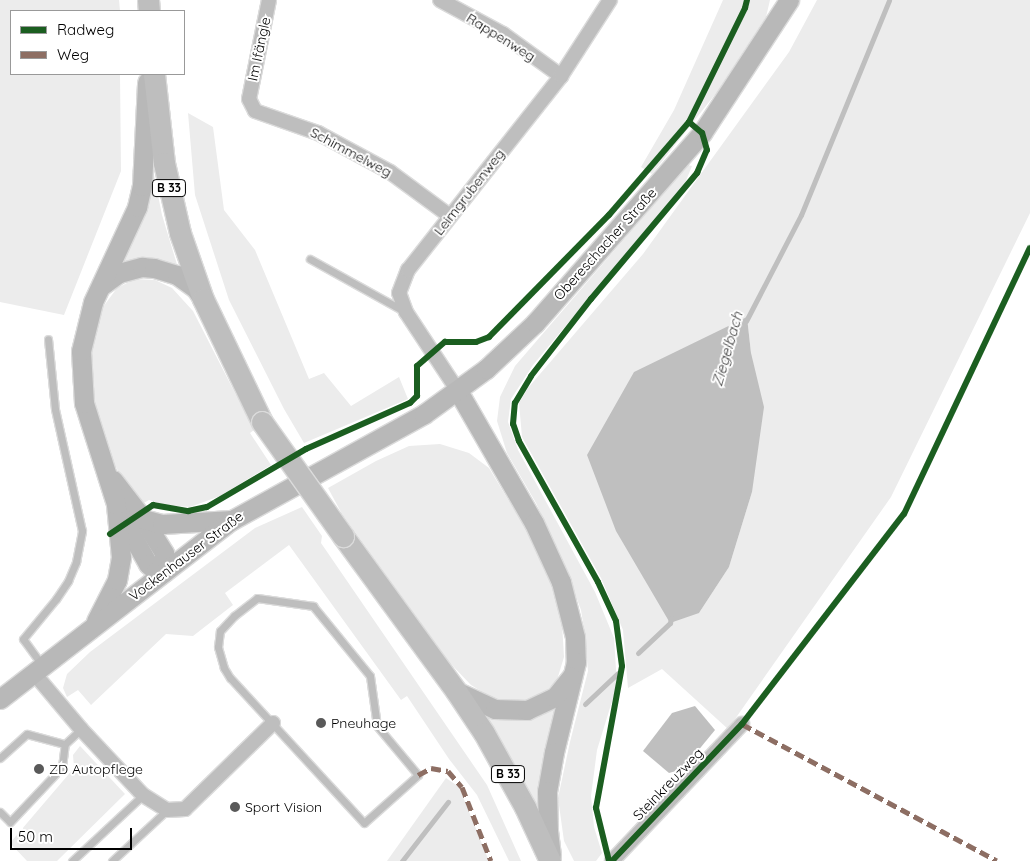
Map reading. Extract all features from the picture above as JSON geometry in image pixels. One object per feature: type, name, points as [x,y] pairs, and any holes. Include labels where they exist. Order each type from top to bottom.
[{"type":"main road","name":"Obereschacher Straße","points":[[374,440],[424,414],[458,391],[486,369],[535,323],[702,133],[789,0]]},
{"type":"main road","points":[[94,624],[117,580],[121,557],[116,504],[84,403],[80,368],[83,334],[100,287],[137,207],[142,186],[148,75]]},
{"type":"main road","name":"B 33","points":[[154,75],[159,127],[172,200],[190,266],[203,299],[262,422],[342,536],[456,692],[509,775],[552,861]]},
{"type":"main road","points":[[100,287],[119,273],[142,267],[154,268],[177,275],[191,285],[203,299]]},
{"type":"main road","points":[[458,391],[512,483],[551,558],[569,607],[575,637],[574,672],[554,752],[548,791],[548,831],[552,861]]},
{"type":"main road","name":"Vockenhauser Straße","points":[[0,699],[94,624],[232,520],[374,440]]},
{"type":"main road","points":[[108,474],[143,519],[164,553],[164,572],[156,570],[148,564],[116,504]]},
{"type":"main road","points":[[143,519],[162,524],[232,520]]},
{"type":"main road","points":[[456,692],[495,709],[526,710],[555,697],[563,690],[574,672]]},
{"type":"street","name":"Im Ifängle","points":[[249,98],[270,0]]},
{"type":"street","name":"Rappenweg","points":[[440,0],[503,34],[562,76]]},
{"type":"street","name":"Leimgrubenweg","points":[[458,391],[406,312],[399,293],[408,270],[562,76],[610,0]]},
{"type":"street","name":"Schimmelweg","points":[[249,98],[255,111],[318,133],[390,172],[450,216]]},
{"type":"street","points":[[37,668],[81,729],[143,795],[167,810],[184,810],[273,723]]},
{"type":"street","name":"Steinkreuzweg","points":[[612,861],[742,724]]},
{"type":"lane","points":[[310,260],[406,312]]},
{"type":"lane","points":[[37,668],[23,639],[56,599],[68,580],[76,562],[82,531],[55,410],[48,338]]},
{"type":"lane","points":[[257,598],[312,606],[370,676],[377,726],[418,775],[364,822],[273,723],[230,678],[220,657],[218,647],[220,631],[226,623],[257,598]]},
{"type":"lane","points":[[0,812],[10,822],[62,767],[65,744],[81,729]]},
{"type":"lane","points":[[0,758],[27,734],[65,744]]},
{"type":"lane","points":[[72,861],[143,795]]},
{"type":"lane","points":[[112,861],[167,810]]},
{"type":"shaded area","points":[[0,0],[119,0],[120,10],[10,10],[10,75],[120,75],[121,171],[64,315],[0,302]]},
{"type":"shaded area","points":[[723,0],[770,0],[766,17],[717,92],[652,174],[641,167],[674,110]]},
{"type":"shaded area","points":[[817,0],[1030,0],[1030,213],[891,497],[728,729],[662,669],[628,688],[623,630],[601,578],[522,437],[519,403],[528,388],[643,254],[789,52]],"holes":[[[747,317],[751,353],[752,492],[729,567],[699,613]]]},
{"type":"shaded area","points":[[188,113],[213,127],[224,210],[255,250],[309,379],[324,373],[351,406],[399,377],[408,399],[304,443],[284,409],[229,300],[195,195]]},
{"type":"shaded area","points":[[152,165],[162,215],[179,271],[120,266]]},
{"type":"shaded area","points":[[688,165],[692,166],[685,183],[533,365],[511,399],[508,422],[518,450],[595,592],[614,638],[617,685],[597,750],[591,796],[594,827],[602,853],[596,861],[574,861],[564,841],[558,798],[588,671],[581,610],[560,554],[536,503],[507,453],[497,421],[500,397],[515,366]]},
{"type":"shaded area","points":[[135,279],[155,280],[172,288],[193,311],[254,430],[250,433],[271,465],[220,496],[190,507],[165,505],[149,500],[142,504],[126,486],[109,454],[94,403],[90,343],[103,307],[117,288]]},
{"type":"shaded area","points":[[440,444],[469,453],[489,468],[532,539],[550,581],[562,623],[564,657],[557,680],[541,696],[521,704],[495,700],[471,685],[449,662],[342,514],[328,488],[376,461],[409,446]]},
{"type":"shaded area","points":[[302,507],[322,536],[321,543],[487,785],[521,861],[509,861],[477,795],[449,759],[407,696],[401,700],[289,545],[225,593],[233,605],[193,636],[166,634],[91,705],[78,690],[67,697],[63,688],[67,674],[90,652],[255,528]]},
{"type":"shaded area","points":[[565,695],[541,811],[480,711],[507,720],[527,718],[546,712]]},
{"type":"shaded area","points":[[80,746],[125,794],[57,861],[27,861],[10,843],[74,768],[73,755]]},
{"type":"shaded area","points":[[446,778],[459,787],[489,861],[387,861]]},
{"type":"water","points":[[747,317],[751,353],[764,407],[752,492],[729,567],[699,613],[670,623],[616,531],[587,455],[634,372]]},
{"type":"water","points":[[695,706],[715,730],[683,769],[669,773],[643,751],[672,713]]},
{"type":"waterway","name":"Ziegelbach","points":[[746,321],[801,215],[889,0]]},
{"type":"waterway","name":"Ziegelbach","points":[[638,653],[670,623],[671,618]]},
{"type":"waterway","name":"Ziegelbach","points":[[585,704],[618,673]]},
{"type":"waterway","name":"Ziegelbach","points":[[402,861],[448,802]]},
{"type":"marked path","points":[[745,721],[742,724],[997,861]]},
{"type":"marked path","points":[[418,775],[431,768],[448,771],[462,787],[491,861]]},
{"type":"cycle path","points":[[110,534],[153,505],[188,511],[207,507],[306,449],[410,403],[417,396],[417,366],[445,342],[476,342],[489,337],[609,215],[689,122],[745,8],[747,0]]},
{"type":"cycle path","points":[[609,861],[596,808],[622,666],[616,621],[598,582],[519,441],[513,424],[515,403],[531,376],[591,299],[697,173],[707,150],[702,133],[689,122]]},
{"type":"cycle path","points":[[612,861],[742,724],[904,514],[1030,248]]},
{"type":"place","name":"Pneuhage","points":[[321,723]]},
{"type":"place","name":"ZD Autopflege","points":[[39,769]]},
{"type":"place","name":"Sport Vision","points":[[235,807]]}]
